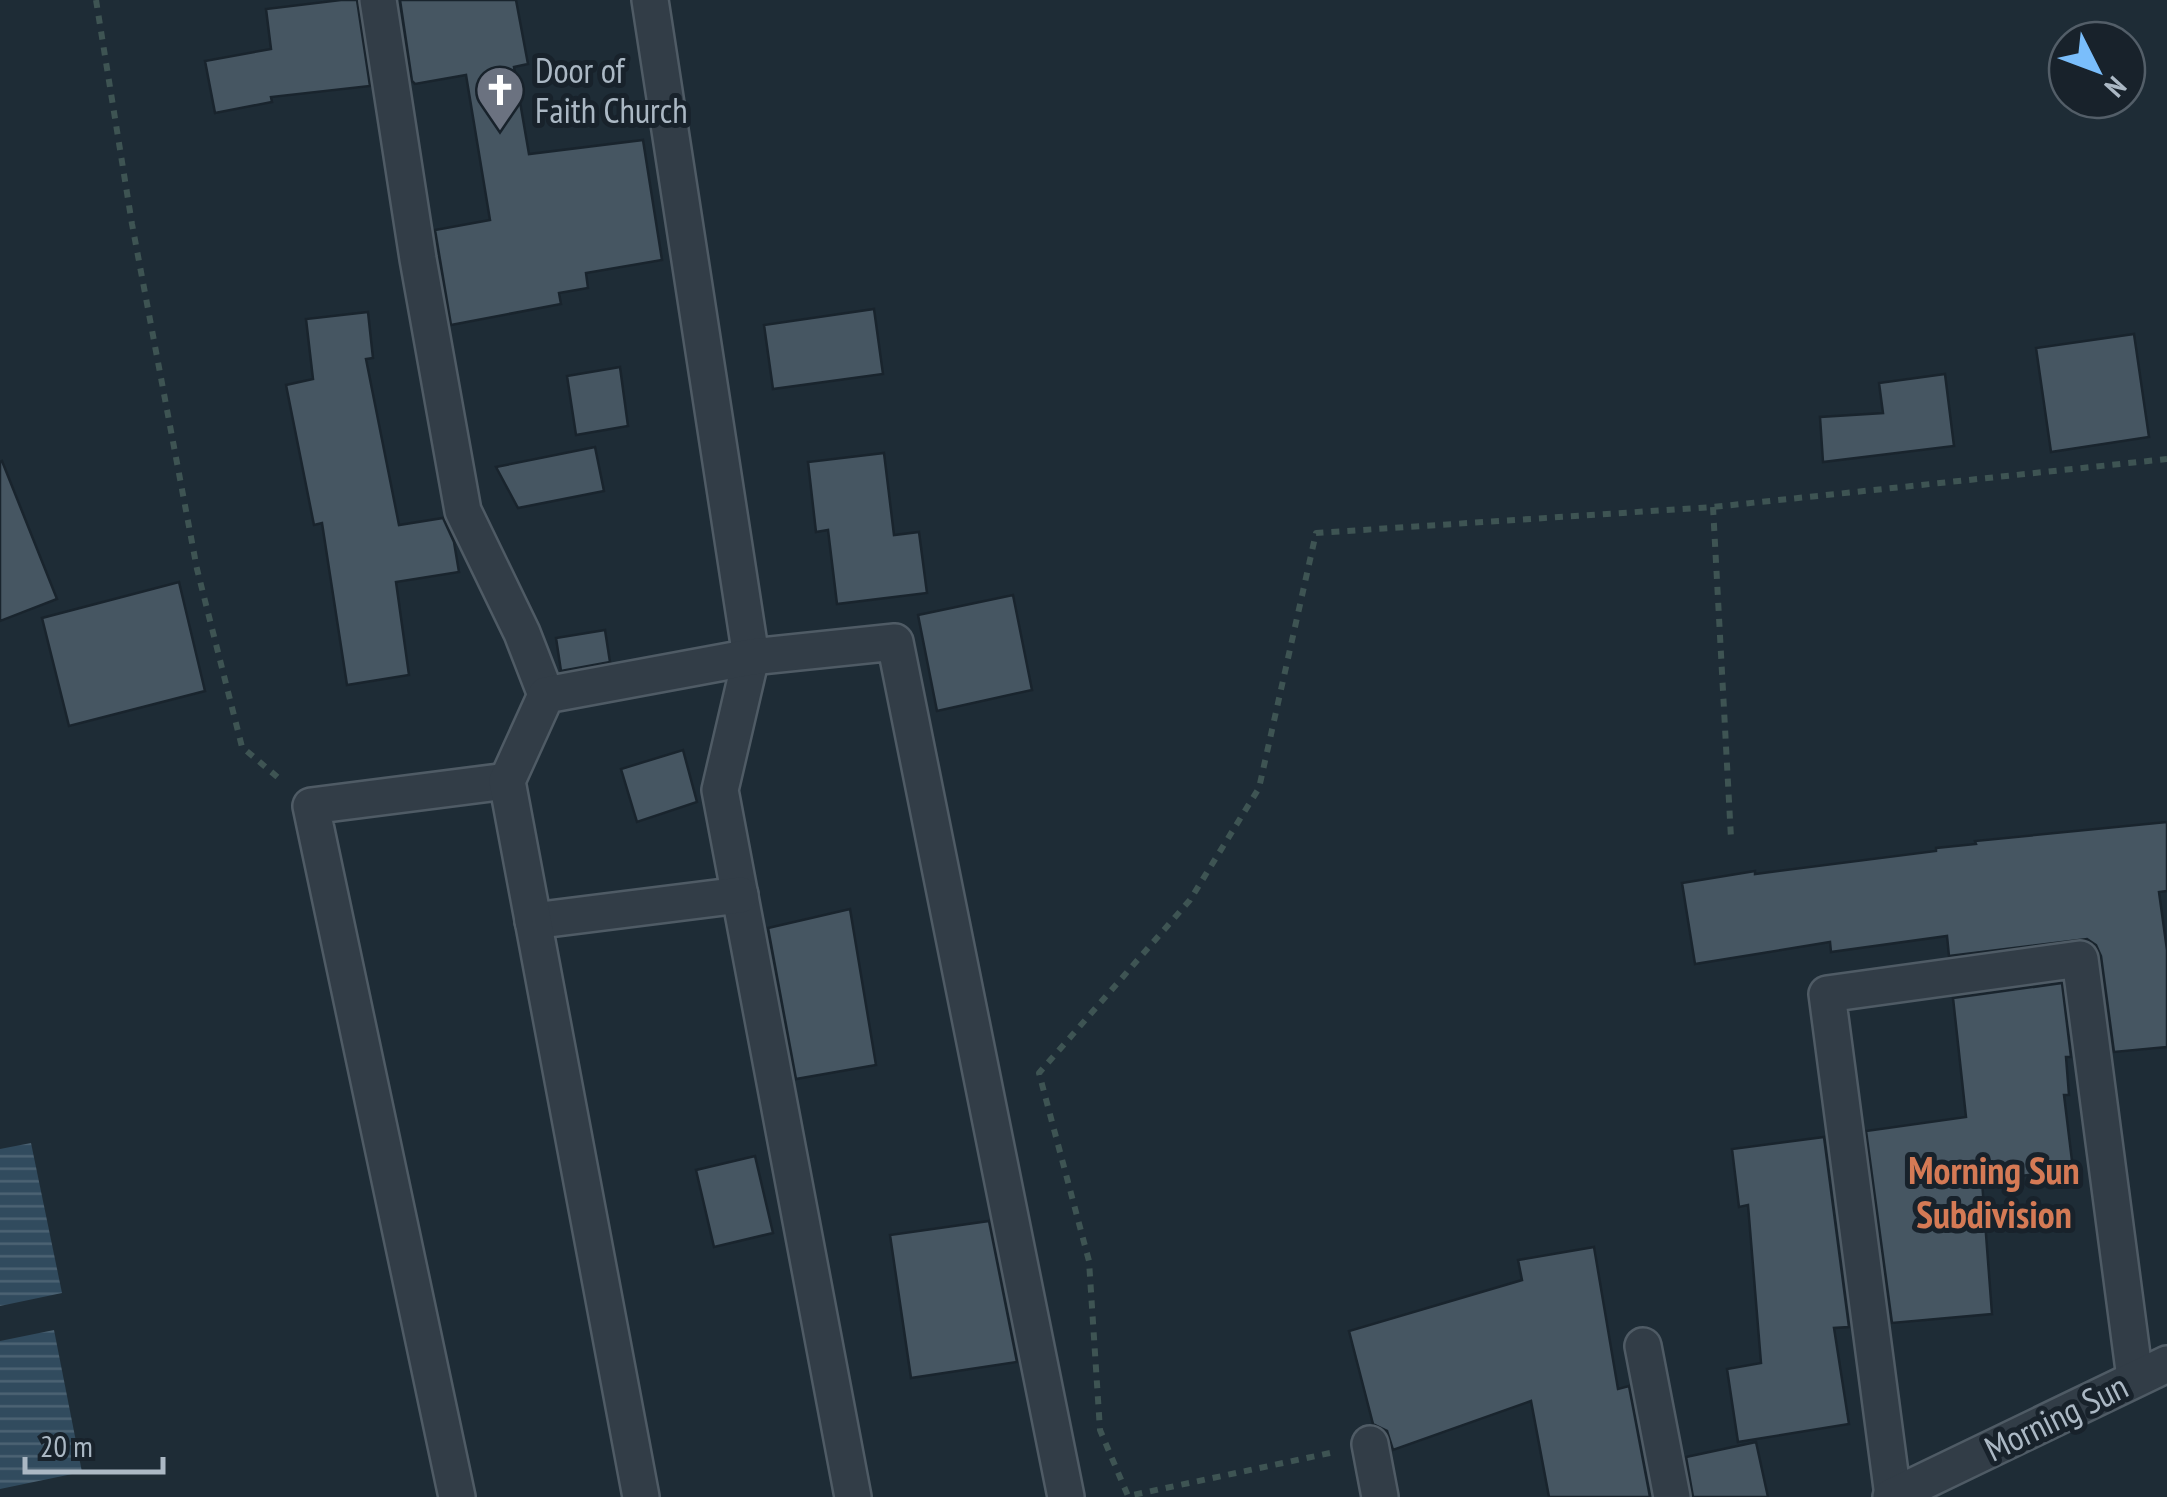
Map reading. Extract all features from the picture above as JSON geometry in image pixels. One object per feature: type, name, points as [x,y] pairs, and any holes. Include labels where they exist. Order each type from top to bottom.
[{"type":"street","points":[[378,0],[418,258],[464,511],[522,633],[546,695],[506,781],[641,1497]]},
{"type":"street","points":[[650,0],[751,657],[720,790],[853,1497]]},
{"type":"street","points":[[546,695],[751,657],[895,642],[1066,1497]]},
{"type":"street","points":[[457,1497],[312,806],[506,781]]},
{"type":"street","points":[[533,921],[740,895]]},
{"type":"street","points":[[1892,1496],[1827,994],[2080,959],[2151,1371]]},
{"type":"street","points":[[1643,1346],[1672,1497]]},
{"type":"street","name":"Morning Sun","points":[[1892,1496],[2151,1371]]},
{"type":"street","points":[[1370,1444],[1380,1497]]},
{"type":"path","points":[[96,0],[132,224],[197,569],[242,748],[312,806]]},
{"type":"path","points":[[1370,1444],[1128,1496],[1100,1430],[1089,1261],[1040,1072],[1190,900],[1259,788],[1316,533],[1713,508],[2167,460]]},
{"type":"path","points":[[1713,508],[1731,838]]},
{"type":"water","points":[[31,1143],[62,1293],[0,1306],[0,1149]]},
{"type":"water","points":[[54,1330],[82,1472],[0,1489],[0,1341]]},
{"type":"building","points":[[357,0],[370,86],[271,97],[272,102],[215,113],[205,61],[271,49],[266,9]]},
{"type":"building","points":[[400,0],[516,0],[528,64],[514,67],[529,154],[643,140],[662,260],[586,273],[588,288],[559,293],[561,304],[451,325],[435,230],[490,220],[466,75],[415,84],[412,81]]},
{"type":"building","points":[[874,309],[883,374],[773,389],[764,325]]},
{"type":"building","points":[[368,312],[373,358],[366,359],[399,525],[443,518],[454,542],[459,572],[396,582],[409,675],[347,685],[322,523],[314,525],[286,385],[313,379],[306,319]]},
{"type":"building","points":[[2134,334],[2149,437],[2051,452],[2036,348]]},
{"type":"building","points":[[620,367],[628,426],[576,435],[567,376]]},
{"type":"building","points":[[1945,374],[1954,446],[1823,462],[1820,417],[1883,413],[1879,383]]},
{"type":"building","points":[[595,447],[604,491],[518,508],[496,467]]},
{"type":"building","points":[[884,453],[894,535],[919,532],[927,593],[837,604],[828,530],[816,532],[808,462]]},
{"type":"building","points":[[0,462],[57,599],[0,621]]},
{"type":"building","points":[[179,582],[205,691],[69,726],[42,618]]},
{"type":"building","points":[[1013,595],[1032,690],[937,711],[918,615]]},
{"type":"building","points":[[605,630],[610,662],[561,671],[556,638]]},
{"type":"building","points":[[683,750],[697,802],[637,822],[621,769]]},
{"type":"building","points":[[2167,822],[2167,891],[2159,892],[2167,950],[2167,1047],[2114,1052],[2101,956],[2096,945],[2087,939],[1949,956],[1947,936],[1831,952],[1830,942],[1695,964],[1682,883],[1936,851],[1976,844],[1975,841]]},
{"type":"building","points":[[850,909],[876,1065],[796,1079],[768,928]]},
{"type":"building","points":[[2062,983],[2071,1057],[2066,1057],[2069,1095],[2064,1095],[2073,1169],[1982,1181],[1992,1314],[1892,1323],[1866,1131],[1966,1117],[1953,998]]},
{"type":"building","points":[[1824,1137],[1849,1327],[1834,1328],[1849,1424],[1738,1442],[1727,1369],[1761,1363],[1748,1205],[1739,1207],[1732,1149]]},
{"type":"building","points":[[755,1156],[773,1233],[714,1247],[696,1170]]},
{"type":"building","points":[[989,1221],[1017,1362],[911,1378],[890,1235]]},
{"type":"building","points":[[1594,1247],[1618,1389],[1629,1386],[1650,1497],[1549,1497],[1531,1401],[1393,1450],[1387,1431],[1373,1424],[1349,1331],[1522,1280],[1518,1260]]},
{"type":"building","points":[[1756,1442],[1768,1497],[1693,1497],[1686,1457]]},
{"type":"place","name":"Door of Faith Church","points":[[500,132]]},
{"type":"district","name":"Morning Sun Subdivision","points":[[1994,1191]]}]
